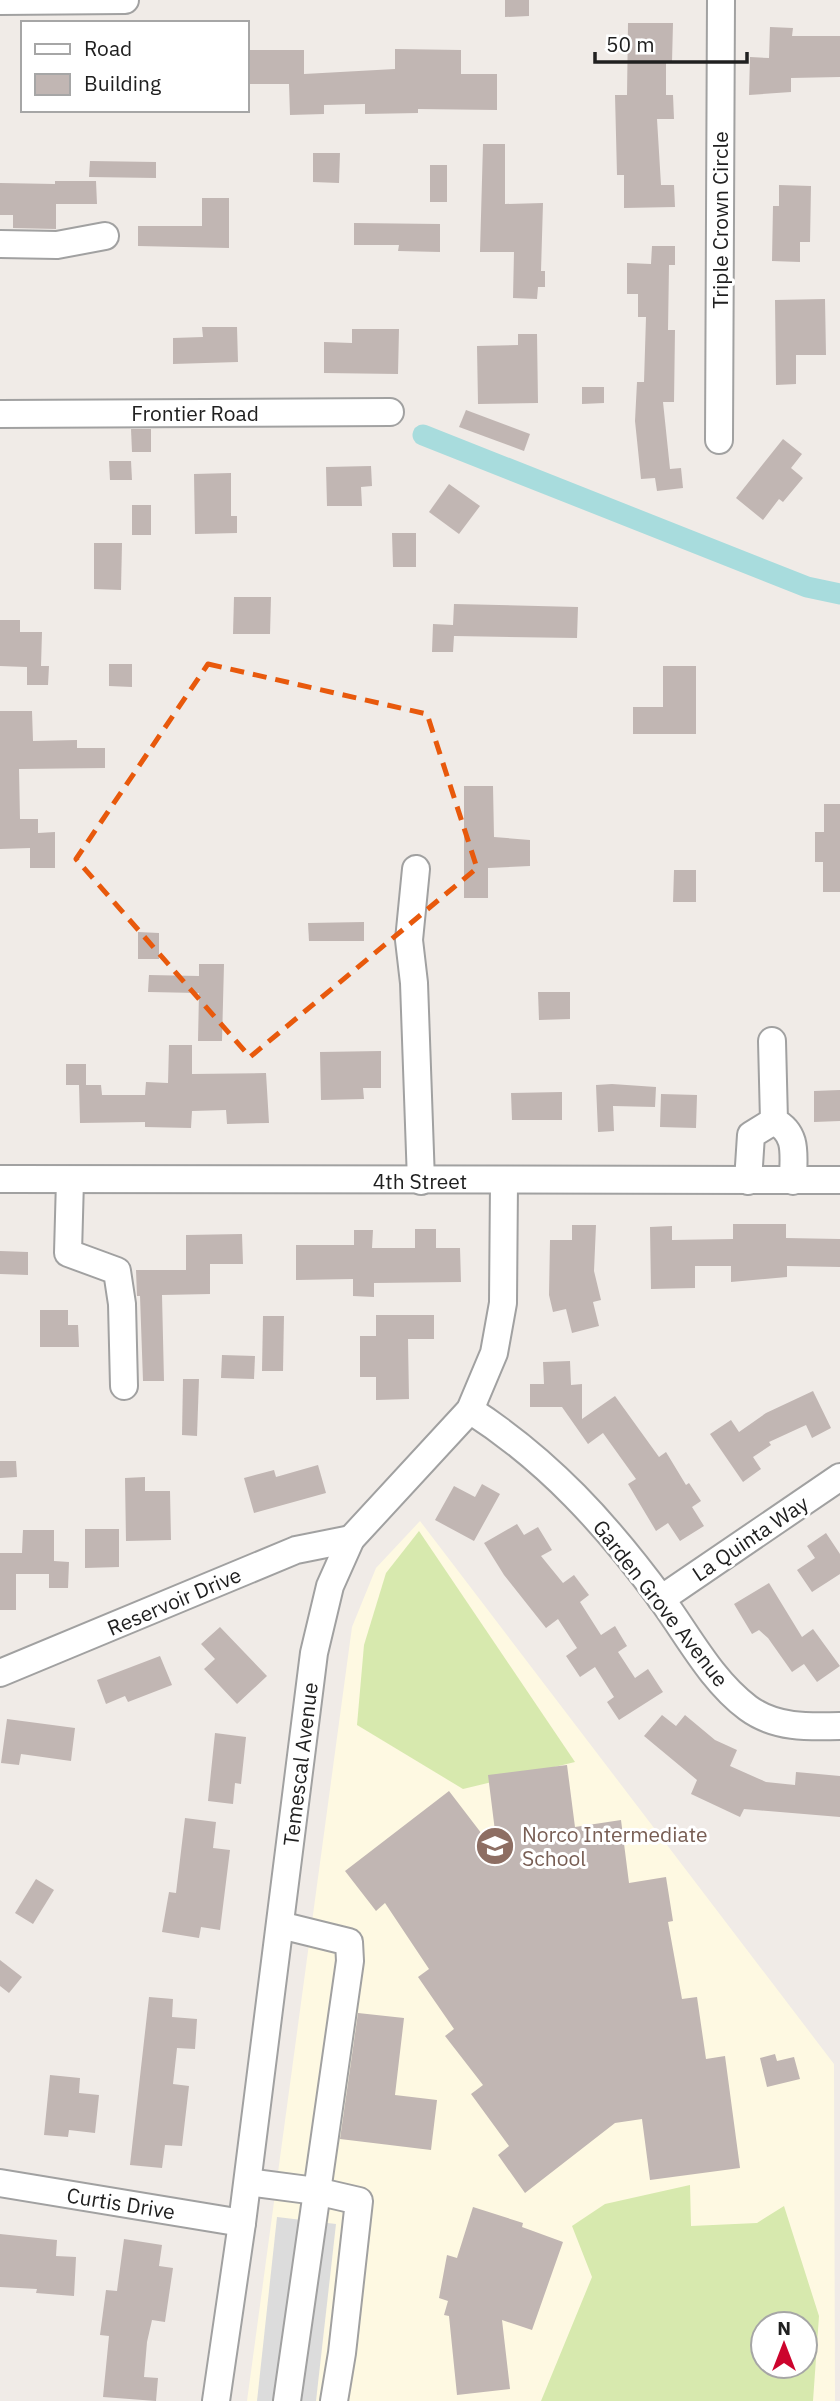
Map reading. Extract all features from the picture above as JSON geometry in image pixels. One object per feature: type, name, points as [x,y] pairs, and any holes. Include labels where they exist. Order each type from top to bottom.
[{"type":"street","points":[[0,1],[125,0]]},
{"type":"street","name":"Triple Crown Circle","points":[[719,440],[721,0]]},
{"type":"street","points":[[0,244],[57,245],[105,236]]},
{"type":"street","name":"Frontier Road","points":[[0,414],[390,412]]},
{"type":"street","points":[[416,869],[409,940],[414,984],[421,1181]]},
{"type":"street","points":[[772,1041],[774,1121]]},
{"type":"street","points":[[774,1121],[786,1127],[793,1140],[793,1181]]},
{"type":"street","points":[[748,1181],[751,1135],[774,1121]]},
{"type":"street","name":"4th Street","points":[[0,1179],[504,1182],[840,1180]]},
{"type":"street","points":[[70,1180],[68,1253],[117,1271],[122,1304],[124,1386]]},
{"type":"street","name":"Temescal Avenue","points":[[216,2401],[248,2182],[314,1653],[330,1586],[351,1539],[470,1410],[494,1353],[503,1303],[504,1182]]},
{"type":"street","name":"Garden Grove Avenue","points":[[470,1410],[509,1435],[555,1474],[661,1599],[715,1678],[750,1709],[791,1727],[840,1726]]},
{"type":"street","name":"La Quinta Way","points":[[661,1599],[840,1478]]},
{"type":"street","name":"Reservoir Drive","points":[[0,1673],[296,1550],[351,1539]]},
{"type":"street","points":[[280,1926],[338,1937],[349,1942],[349,1961],[287,2401]]},
{"type":"street","points":[[248,2182],[316,2191],[359,2201],[334,2401]]},
{"type":"street","name":"Curtis Drive","points":[[0,2183],[242,2223]]},
{"type":"highlighted area","points":[[208,664],[427,714],[477,868],[250,1057],[76,859]]},
{"type":"shaded area","name":"Norco Intermediate School","points":[[420,1521],[834,2064],[835,2401],[247,2401],[352,1627],[376,1568]]},
{"type":"shaded area","points":[[277,2217],[336,2224],[316,2401],[257,2401]]},
{"type":"green space","points":[[419,1531],[575,1762],[463,1789],[357,1725],[364,1645],[386,1573]]},
{"type":"green space","points":[[690,2185],[691,2226],[757,2223],[784,2206],[817,2310],[749,2310],[749,2380],[814,2380],[813,2401],[541,2401],[592,2277],[572,2226],[605,2204]]},
{"type":"building","points":[[505,0],[529,0],[529,16],[505,17]]},
{"type":"building","points":[[628,23],[673,23],[672,62],[666,62],[666,95],[673,95],[674,119],[657,119],[661,185],[674,185],[675,207],[624,208],[624,175],[617,175],[615,95],[627,95]]},
{"type":"building","points":[[770,27],[793,28],[792,36],[840,36],[840,77],[791,78],[791,92],[749,95],[750,57],[769,58]]},
{"type":"building","points":[[395,49],[461,50],[461,74],[497,74],[497,110],[418,109],[418,113],[365,114],[365,104],[324,105],[324,114],[290,115],[289,84],[248,84],[248,50],[304,50],[304,74],[395,69]]},
{"type":"building","points":[[483,144],[505,144],[505,204],[543,203],[541,271],[545,271],[545,287],[538,287],[537,299],[513,298],[514,252],[480,252]]},
{"type":"building","points":[[313,153],[340,153],[339,183],[313,182]]},
{"type":"building","points":[[90,161],[156,162],[156,178],[89,177]]},
{"type":"building","points":[[430,165],[447,165],[447,202],[430,202]]},
{"type":"building","points":[[55,181],[96,181],[97,204],[56,204],[56,229],[13,228],[13,215],[0,215],[0,183],[55,184]]},
{"type":"building","points":[[779,185],[811,186],[810,242],[800,242],[800,262],[772,261],[773,206],[779,206]]},
{"type":"building","points":[[202,198],[229,198],[229,248],[138,246],[138,226],[202,226]]},
{"type":"building","points":[[354,223],[440,224],[440,252],[398,251],[399,245],[354,245]]},
{"type":"building","points":[[652,246],[675,246],[675,265],[669,265],[668,330],[675,330],[674,402],[663,402],[670,469],[681,468],[683,488],[657,491],[655,478],[641,479],[635,421],[637,382],[644,382],[646,317],[638,317],[638,294],[627,294],[627,263],[651,264]]},
{"type":"building","points":[[825,299],[826,355],[796,355],[796,384],[776,385],[775,300]]},
{"type":"building","points":[[202,327],[237,327],[238,362],[173,364],[173,338],[203,337]]},
{"type":"building","points":[[352,329],[399,329],[398,374],[324,373],[324,342],[352,343]]},
{"type":"building","points":[[518,334],[537,334],[538,403],[478,404],[477,346],[518,345]]},
{"type":"building","points":[[582,387],[604,387],[604,403],[582,404]]},
{"type":"building","points":[[466,410],[530,434],[524,451],[459,427]]},
{"type":"building","points":[[131,429],[151,429],[151,452],[132,452]]},
{"type":"building","points":[[783,439],[802,454],[791,468],[803,478],[783,502],[779,499],[763,520],[736,498]]},
{"type":"building","points":[[109,461],[131,461],[132,480],[110,480]]},
{"type":"building","points":[[371,466],[372,486],[361,487],[362,506],[327,506],[326,467]]},
{"type":"building","points":[[231,473],[231,516],[237,516],[237,533],[195,534],[194,474]]},
{"type":"building","points":[[449,484],[480,506],[459,534],[429,512]]},
{"type":"building","points":[[132,505],[151,505],[151,535],[132,535]]},
{"type":"building","points":[[392,533],[416,533],[416,567],[393,567]]},
{"type":"building","points":[[94,543],[122,543],[121,590],[94,589]]},
{"type":"building","points":[[234,597],[271,597],[270,634],[233,634]]},
{"type":"building","points":[[454,604],[578,607],[577,638],[454,636],[453,652],[432,652],[433,624],[453,625]]},
{"type":"building","points":[[0,620],[20,620],[20,632],[42,632],[41,666],[49,666],[48,685],[27,685],[27,667],[0,666]]},
{"type":"building","points":[[109,664],[132,664],[132,687],[109,686]]},
{"type":"building","points":[[663,666],[696,666],[696,734],[633,734],[633,707],[663,707]]},
{"type":"building","points":[[0,711],[32,711],[33,741],[77,740],[77,748],[105,748],[105,768],[19,769],[20,819],[38,819],[38,833],[55,832],[55,868],[30,868],[30,848],[0,849]]},
{"type":"building","points":[[464,786],[493,786],[494,837],[530,840],[530,866],[488,868],[488,898],[464,898]]},
{"type":"building","points":[[824,804],[840,804],[840,892],[823,892],[823,862],[815,862],[815,832],[824,832]]},
{"type":"building","points":[[674,870],[696,870],[696,902],[673,902]]},
{"type":"building","points":[[364,922],[364,941],[309,941],[308,923]]},
{"type":"building","points":[[138,932],[159,933],[159,959],[138,959]]},
{"type":"building","points":[[199,964],[224,964],[222,1041],[198,1041],[199,993],[148,992],[149,975],[199,976]]},
{"type":"building","points":[[538,992],[570,992],[570,1019],[539,1020]]},
{"type":"building","points":[[169,1045],[192,1045],[192,1074],[266,1073],[269,1123],[227,1124],[226,1110],[192,1111],[191,1128],[145,1127],[145,1122],[80,1123],[79,1085],[101,1085],[102,1095],[145,1095],[146,1082],[168,1083]]},
{"type":"building","points":[[381,1051],[381,1088],[363,1088],[364,1099],[321,1100],[320,1052]]},
{"type":"building","points":[[66,1064],[86,1064],[86,1085],[66,1085]]},
{"type":"building","points":[[596,1085],[656,1087],[655,1107],[613,1106],[614,1131],[598,1132]]},
{"type":"building","points":[[840,1090],[840,1121],[814,1122],[814,1091]]},
{"type":"building","points":[[562,1092],[562,1120],[512,1120],[511,1093]]},
{"type":"building","points":[[661,1094],[697,1095],[696,1128],[660,1127]]},
{"type":"building","points":[[733,1224],[786,1224],[786,1238],[840,1239],[840,1267],[787,1266],[787,1277],[731,1282],[731,1266],[695,1266],[695,1288],[651,1289],[650,1227],[672,1226],[672,1240],[733,1239]]},
{"type":"building","points":[[572,1225],[596,1225],[594,1271],[601,1300],[593,1302],[599,1326],[572,1333],[566,1309],[553,1312],[549,1295],[550,1240],[572,1240]]},
{"type":"building","points":[[415,1229],[436,1229],[436,1248],[460,1248],[461,1282],[374,1283],[374,1297],[353,1296],[353,1279],[296,1280],[296,1245],[354,1245],[354,1230],[373,1230],[372,1248],[415,1248]]},
{"type":"building","points":[[242,1234],[243,1264],[210,1264],[210,1294],[162,1295],[164,1381],[143,1381],[140,1296],[137,1296],[136,1270],[186,1270],[186,1235]]},
{"type":"building","points":[[0,1251],[28,1252],[28,1275],[0,1274]]},
{"type":"building","points":[[40,1310],[68,1310],[68,1325],[78,1325],[79,1347],[40,1347]]},
{"type":"building","points":[[376,1315],[434,1315],[434,1339],[408,1339],[409,1399],[376,1400],[376,1377],[360,1377],[360,1336],[376,1336]]},
{"type":"building","points":[[263,1316],[284,1316],[283,1371],[262,1371]]},
{"type":"building","points":[[222,1355],[255,1356],[254,1379],[221,1378]]},
{"type":"building","points":[[570,1361],[571,1385],[582,1384],[582,1419],[615,1396],[659,1457],[666,1452],[686,1485],[689,1483],[701,1501],[692,1507],[704,1526],[680,1541],[668,1523],[656,1531],[628,1484],[636,1479],[603,1433],[588,1444],[562,1407],[530,1407],[530,1384],[544,1384],[543,1362]]},
{"type":"building","points":[[183,1379],[199,1379],[197,1436],[182,1435]]},
{"type":"building","points":[[813,1391],[831,1428],[812,1438],[806,1425],[769,1442],[771,1445],[753,1457],[761,1469],[743,1482],[710,1434],[731,1420],[739,1432],[766,1413]]},
{"type":"building","points":[[0,1461],[16,1461],[17,1477],[0,1478]]},
{"type":"building","points":[[318,1465],[326,1493],[254,1513],[244,1478],[274,1470],[276,1477]]},
{"type":"building","points":[[145,1477],[145,1491],[170,1491],[171,1540],[126,1541],[125,1478]]},
{"type":"building","points":[[482,1484],[500,1494],[474,1541],[435,1520],[454,1486],[475,1497]]},
{"type":"building","points":[[517,1524],[524,1535],[538,1527],[552,1550],[541,1556],[563,1583],[574,1575],[589,1595],[580,1602],[601,1635],[615,1626],[627,1646],[618,1652],[635,1678],[648,1669],[663,1692],[619,1720],[607,1702],[614,1697],[595,1667],[580,1677],[566,1656],[577,1648],[558,1619],[546,1628],[504,1575],[484,1543]]},
{"type":"building","points":[[85,1529],[119,1529],[119,1567],[85,1568]]},
{"type":"building","points":[[23,1530],[54,1530],[54,1561],[69,1562],[68,1588],[49,1588],[49,1574],[16,1574],[16,1610],[0,1610],[0,1553],[22,1553]]},
{"type":"building","points":[[826,1533],[840,1554],[840,1574],[812,1592],[797,1570],[815,1558],[807,1546]]},
{"type":"building","points":[[769,1583],[802,1637],[813,1629],[840,1666],[817,1682],[804,1664],[792,1672],[768,1638],[759,1630],[752,1634],[734,1604]]},
{"type":"building","points":[[220,1627],[267,1676],[237,1704],[204,1669],[215,1659],[201,1644]]},
{"type":"building","points":[[160,1656],[172,1685],[128,1702],[125,1696],[106,1704],[97,1680]]},
{"type":"building","points":[[662,1715],[676,1726],[685,1715],[715,1740],[737,1750],[730,1766],[766,1782],[795,1785],[796,1772],[840,1776],[840,1817],[744,1809],[740,1817],[691,1794],[697,1780],[644,1736]]},
{"type":"building","points":[[7,1719],[75,1728],[71,1761],[21,1754],[19,1765],[1,1763]]},
{"type":"building","points":[[215,1733],[246,1737],[241,1784],[235,1783],[233,1804],[208,1801]]},
{"type":"building","points":[[567,1765],[575,1827],[621,1820],[629,1883],[666,1877],[673,1921],[668,1922],[682,1999],[697,1997],[706,2059],[725,2056],[740,2168],[650,2180],[642,2119],[615,2123],[525,2193],[498,2155],[509,2146],[471,2094],[483,2085],[445,2036],[454,2029],[418,1977],[429,1969],[385,1903],[376,1911],[345,1871],[449,1791],[498,1855],[488,1775]]},
{"type":"building","points":[[185,1818],[216,1822],[213,1848],[230,1850],[220,1930],[201,1927],[199,1938],[162,1932],[169,1892],[176,1893]]},
{"type":"building","points":[[36,1879],[54,1890],[33,1924],[15,1913]]},
{"type":"building","points":[[0,1960],[22,1977],[9,1993],[0,1986]]},
{"type":"building","points":[[149,1997],[173,1999],[172,2017],[197,2019],[195,2049],[177,2048],[173,2084],[189,2086],[182,2146],[165,2145],[162,2168],[130,2165]]},
{"type":"building","points":[[358,2013],[404,2018],[395,2095],[437,2100],[431,2150],[340,2139]]},
{"type":"building","points":[[775,2054],[777,2061],[794,2057],[800,2079],[767,2087],[760,2058]]},
{"type":"building","points":[[50,2075],[80,2078],[79,2093],[99,2095],[95,2133],[69,2130],[68,2137],[44,2135]]},
{"type":"building","points":[[473,2207],[523,2223],[522,2227],[563,2242],[532,2330],[502,2320],[510,2389],[457,2395],[449,2316],[444,2315],[448,2301],[439,2298],[447,2255],[457,2258]]},
{"type":"building","points":[[0,2234],[57,2240],[56,2256],[76,2257],[74,2296],[36,2293],[37,2289],[0,2287]]},
{"type":"building","points":[[124,2239],[162,2245],[159,2266],[173,2268],[165,2322],[152,2320],[147,2342],[144,2377],[158,2378],[156,2401],[103,2397],[109,2336],[100,2335],[106,2290],[117,2291]]},
{"type":"waterway","points":[[423,435],[807,587],[840,594]]},
{"type":"place","name":"Norco Intermediate School","points":[[495,1846]]}]
